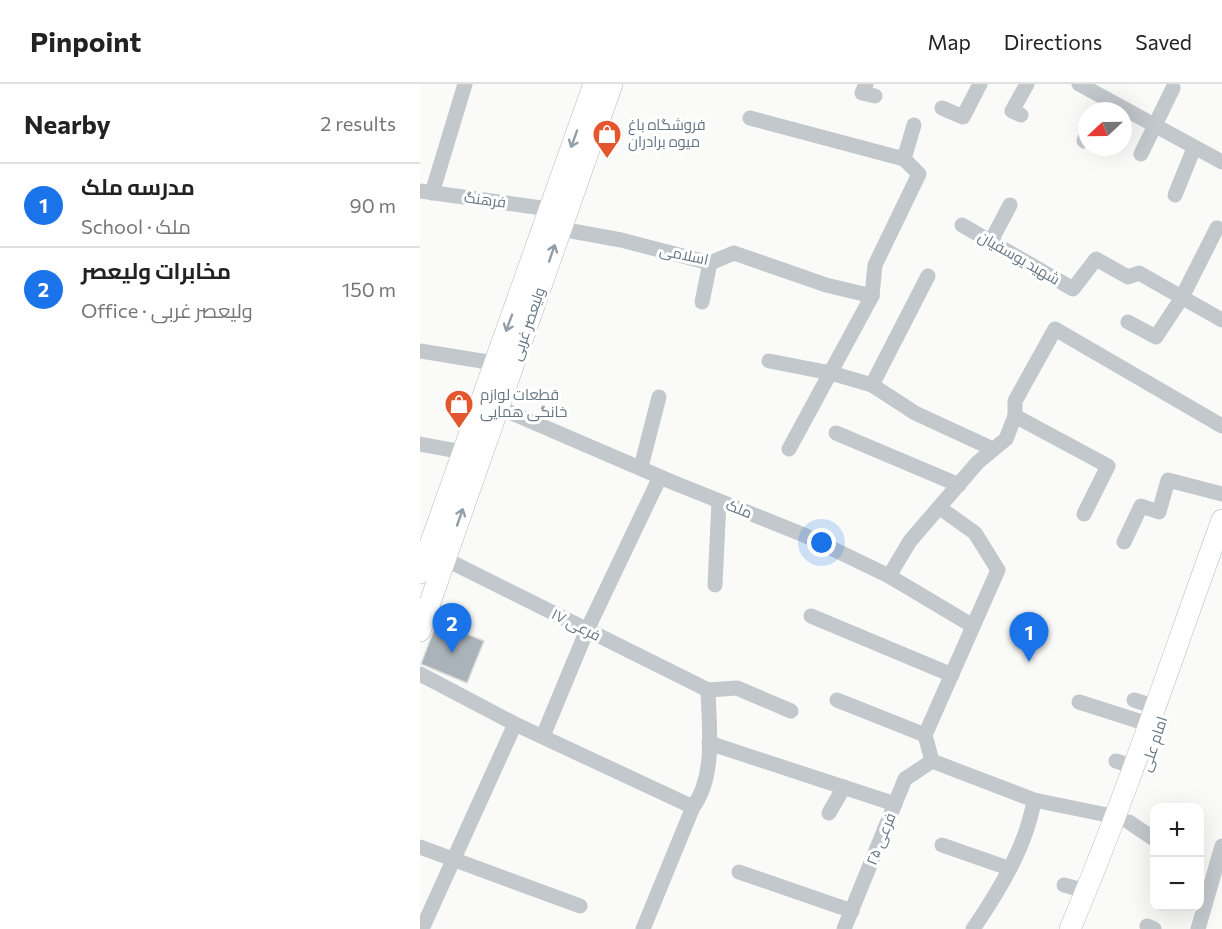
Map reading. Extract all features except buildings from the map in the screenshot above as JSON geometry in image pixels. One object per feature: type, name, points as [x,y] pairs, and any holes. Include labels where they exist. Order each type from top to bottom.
[{"type":"main road","name":"ولیعصر غربی","points":[[420,573],[425,542],[463,452],[594,84]]},
{"type":"main road","name":"ولیعصر غربی","points":[[420,632],[612,84]]},
{"type":"main road","points":[[1070,929],[1086,891],[1123,819],[1125,764],[1222,520]]},
{"type":"main road","name":"امام علی","points":[[1083,929],[1174,681],[1222,559]]},
{"type":"street","points":[[426,192],[465,84]]},
{"type":"street","points":[[942,108],[963,117],[980,84]]},
{"type":"street","points":[[1021,116],[1012,111],[1026,84]]},
{"type":"street","points":[[1079,84],[1109,102]]},
{"type":"street","points":[[1141,154],[1173,88]]},
{"type":"street","points":[[1132,115],[1222,162]]},
{"type":"street","points":[[750,118],[904,159],[919,174],[875,265],[872,296],[789,449]]},
{"type":"street","points":[[904,159],[914,125]]},
{"type":"street","points":[[1175,195],[1194,148]]},
{"type":"street","name":"فرهنگ","points":[[426,192],[549,209]]},
{"type":"street","points":[[990,241],[1010,205]]},
{"type":"street","name":"شهید یوسفیان","points":[[962,225],[1073,290],[1096,259],[1128,277],[1139,273],[1181,299],[1222,320]]},
{"type":"street","points":[[1128,322],[1156,337],[1181,299],[1217,228]]},
{"type":"street","name":"اسلامی","points":[[561,229],[621,240],[710,263],[734,253],[826,285],[872,296]]},
{"type":"street","points":[[702,302],[710,263]]},
{"type":"street","points":[[872,385],[928,276]]},
{"type":"street","points":[[889,576],[910,541],[978,462],[1006,439],[1015,416],[1015,401],[1055,329],[1222,426]]},
{"type":"street","points":[[420,351],[494,363]]},
{"type":"street","points":[[769,361],[831,373],[872,385],[915,412],[993,449]]},
{"type":"street","points":[[641,467],[659,397]]},
{"type":"street","name":"ملک","points":[[498,407],[660,477],[804,535],[889,576],[973,626]]},
{"type":"street","points":[[1015,416],[1108,466],[1084,514]]},
{"type":"street","points":[[836,433],[959,485]]},
{"type":"street","points":[[420,444],[463,452]]},
{"type":"street","points":[[543,736],[587,630],[660,477]]},
{"type":"street","points":[[1124,542],[1141,506],[1159,512],[1168,480],[1222,494]]},
{"type":"street","points":[[715,585],[718,501]]},
{"type":"street","points":[[940,508],[975,533],[998,570],[925,735],[932,761],[1034,800],[1123,819],[1150,836]]},
{"type":"street","name":"فرعی ۱۷","points":[[445,559],[708,690]]},
{"type":"street","points":[[811,616],[952,675]]},
{"type":"street","points":[[420,674],[515,724],[693,807]]},
{"type":"street","points":[[643,929],[693,807],[703,793],[709,743],[708,690],[737,688],[791,711]]},
{"type":"street","points":[[837,700],[925,735]]},
{"type":"street","points":[[1079,702],[1145,710]]},
{"type":"street","points":[[422,929],[424,912],[454,858],[515,724]]},
{"type":"street","points":[[709,743],[895,804]]},
{"type":"street","name":"فرعی ۲۵","points":[[844,929],[905,779],[932,761]]},
{"type":"street","points":[[829,813],[844,787]]},
{"type":"street","points":[[973,929],[991,903],[1030,822],[1034,800]]},
{"type":"street","points":[[942,845],[1008,868]]},
{"type":"street","points":[[1198,929],[1206,873],[1222,846]]},
{"type":"street","points":[[420,847],[580,906]]},
{"type":"street","points":[[739,872],[852,910]]},
{"type":"street","points":[[1064,885],[1086,891]]},
{"type":"place","name":"فروشگاه باغ میوه برادران","points":[[607,160]]},
{"type":"place","name":"قطعات لوازم خانگی همایی","points":[[459,430]]},
{"type":"place","name":"مخابرات ولیعصر","points":[[452,653]]},
{"type":"place","name":"مدرسه ملک","points":[[1029,662]]}]
